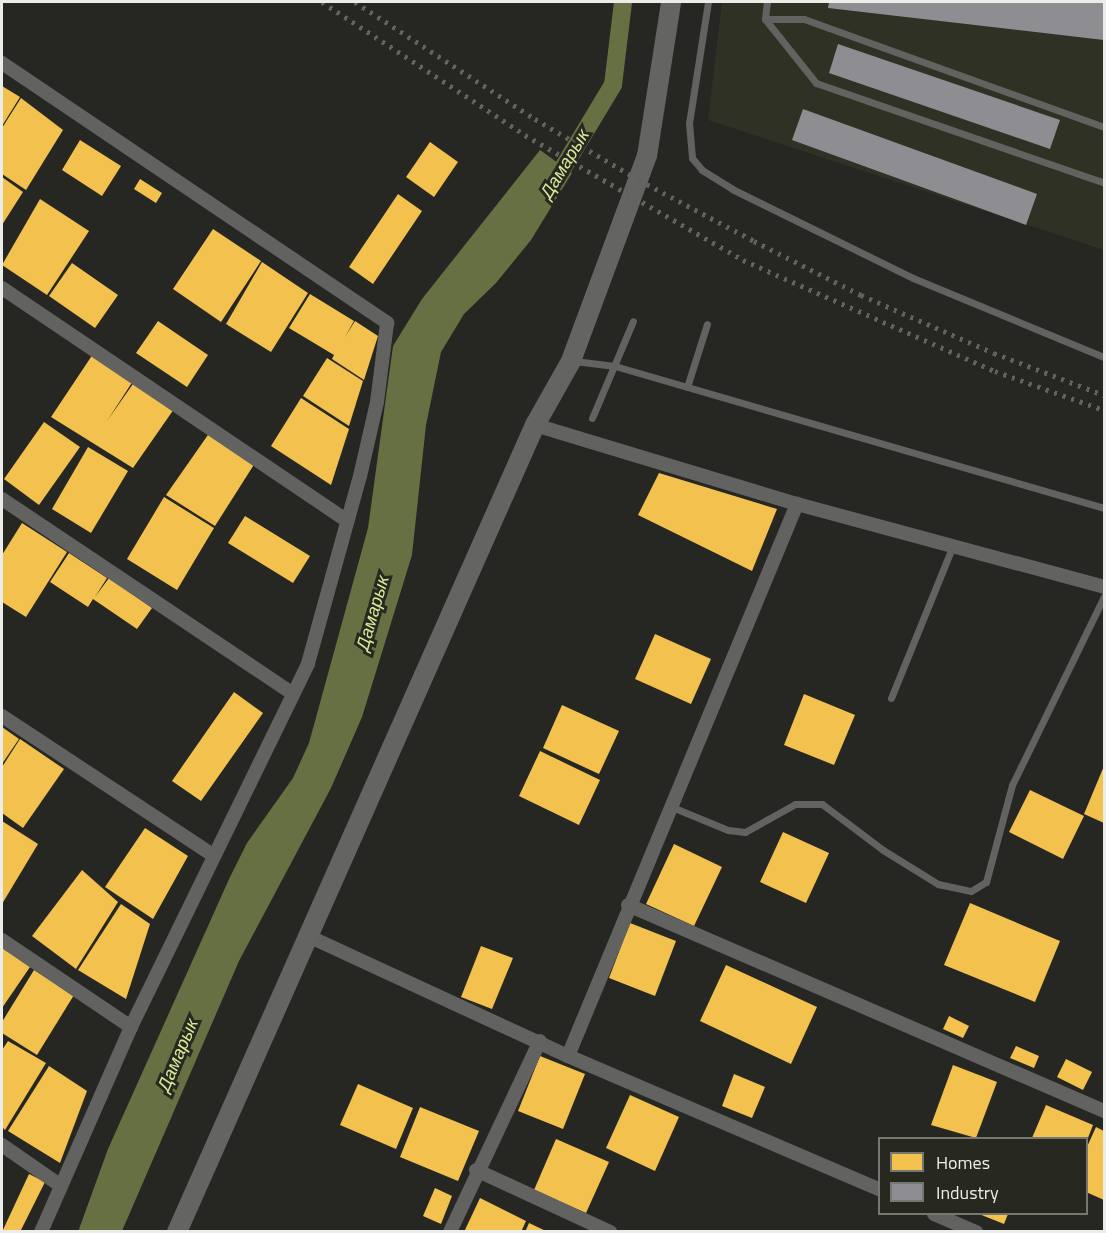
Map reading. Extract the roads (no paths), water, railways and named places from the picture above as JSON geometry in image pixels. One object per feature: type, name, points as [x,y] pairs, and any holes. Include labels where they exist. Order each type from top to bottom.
[{"type":"main road","points":[[177,1232],[535,425],[571,361],[647,156],[671,2]]},
{"type":"street","points":[[2,63],[387,323],[377,402],[308,664],[131,1027],[40,1232]]},
{"type":"street","points":[[2,288],[347,521]]},
{"type":"street","points":[[535,425],[797,504],[952,548],[1104,587]]},
{"type":"street","points":[[2,499],[293,694]]},
{"type":"street","points":[[568,1056],[669,806],[797,504]]},
{"type":"street","points":[[2,716],[214,856]]},
{"type":"street","points":[[628,905],[1104,1111]]},
{"type":"street","points":[[308,936],[540,1041],[568,1056],[878,1190]]},
{"type":"street","points":[[2,940],[131,1027]]},
{"type":"street","points":[[450,1232],[476,1170],[540,1041]]},
{"type":"street","points":[[2,1145],[61,1186]]},
{"type":"street","points":[[476,1170],[610,1232]]},
{"type":"street","points":[[936,1215],[976,1232]]},
{"type":"lane","points":[[708,2],[689,123],[692,158],[702,170],[732,189],[913,278],[1104,357]]},
{"type":"lane","points":[[767,2],[765,19],[816,83],[1104,183]]},
{"type":"lane","points":[[765,19],[804,19],[1104,127]]},
{"type":"lane","points":[[592,418],[633,321]]},
{"type":"lane","points":[[687,387],[706,324]]},
{"type":"lane","points":[[571,361],[615,366],[1104,508]]},
{"type":"lane","points":[[891,698],[952,548]]},
{"type":"lane","points":[[669,806],[728,830],[745,832],[795,804],[822,804],[884,850],[938,884],[971,891],[986,882],[1011,785],[1104,596]]},
{"type":"water","points":[[540,150],[572,173],[531,240],[496,283],[464,314],[441,352],[426,425],[412,555],[362,717],[331,788],[239,961],[122,1231],[78,1232],[108,1149],[230,877],[247,843],[293,778],[309,743],[368,528],[393,346],[422,299]]},
{"type":"waterway","name":"Дамарык","points":[[552,186],[613,85],[623,2]]},
{"type":"railway","points":[[322,2],[525,135],[743,260],[995,371],[1104,410]]},
{"type":"railway","points":[[355,2],[535,119],[639,180],[754,241],[861,295],[994,353],[1104,395]]}]
